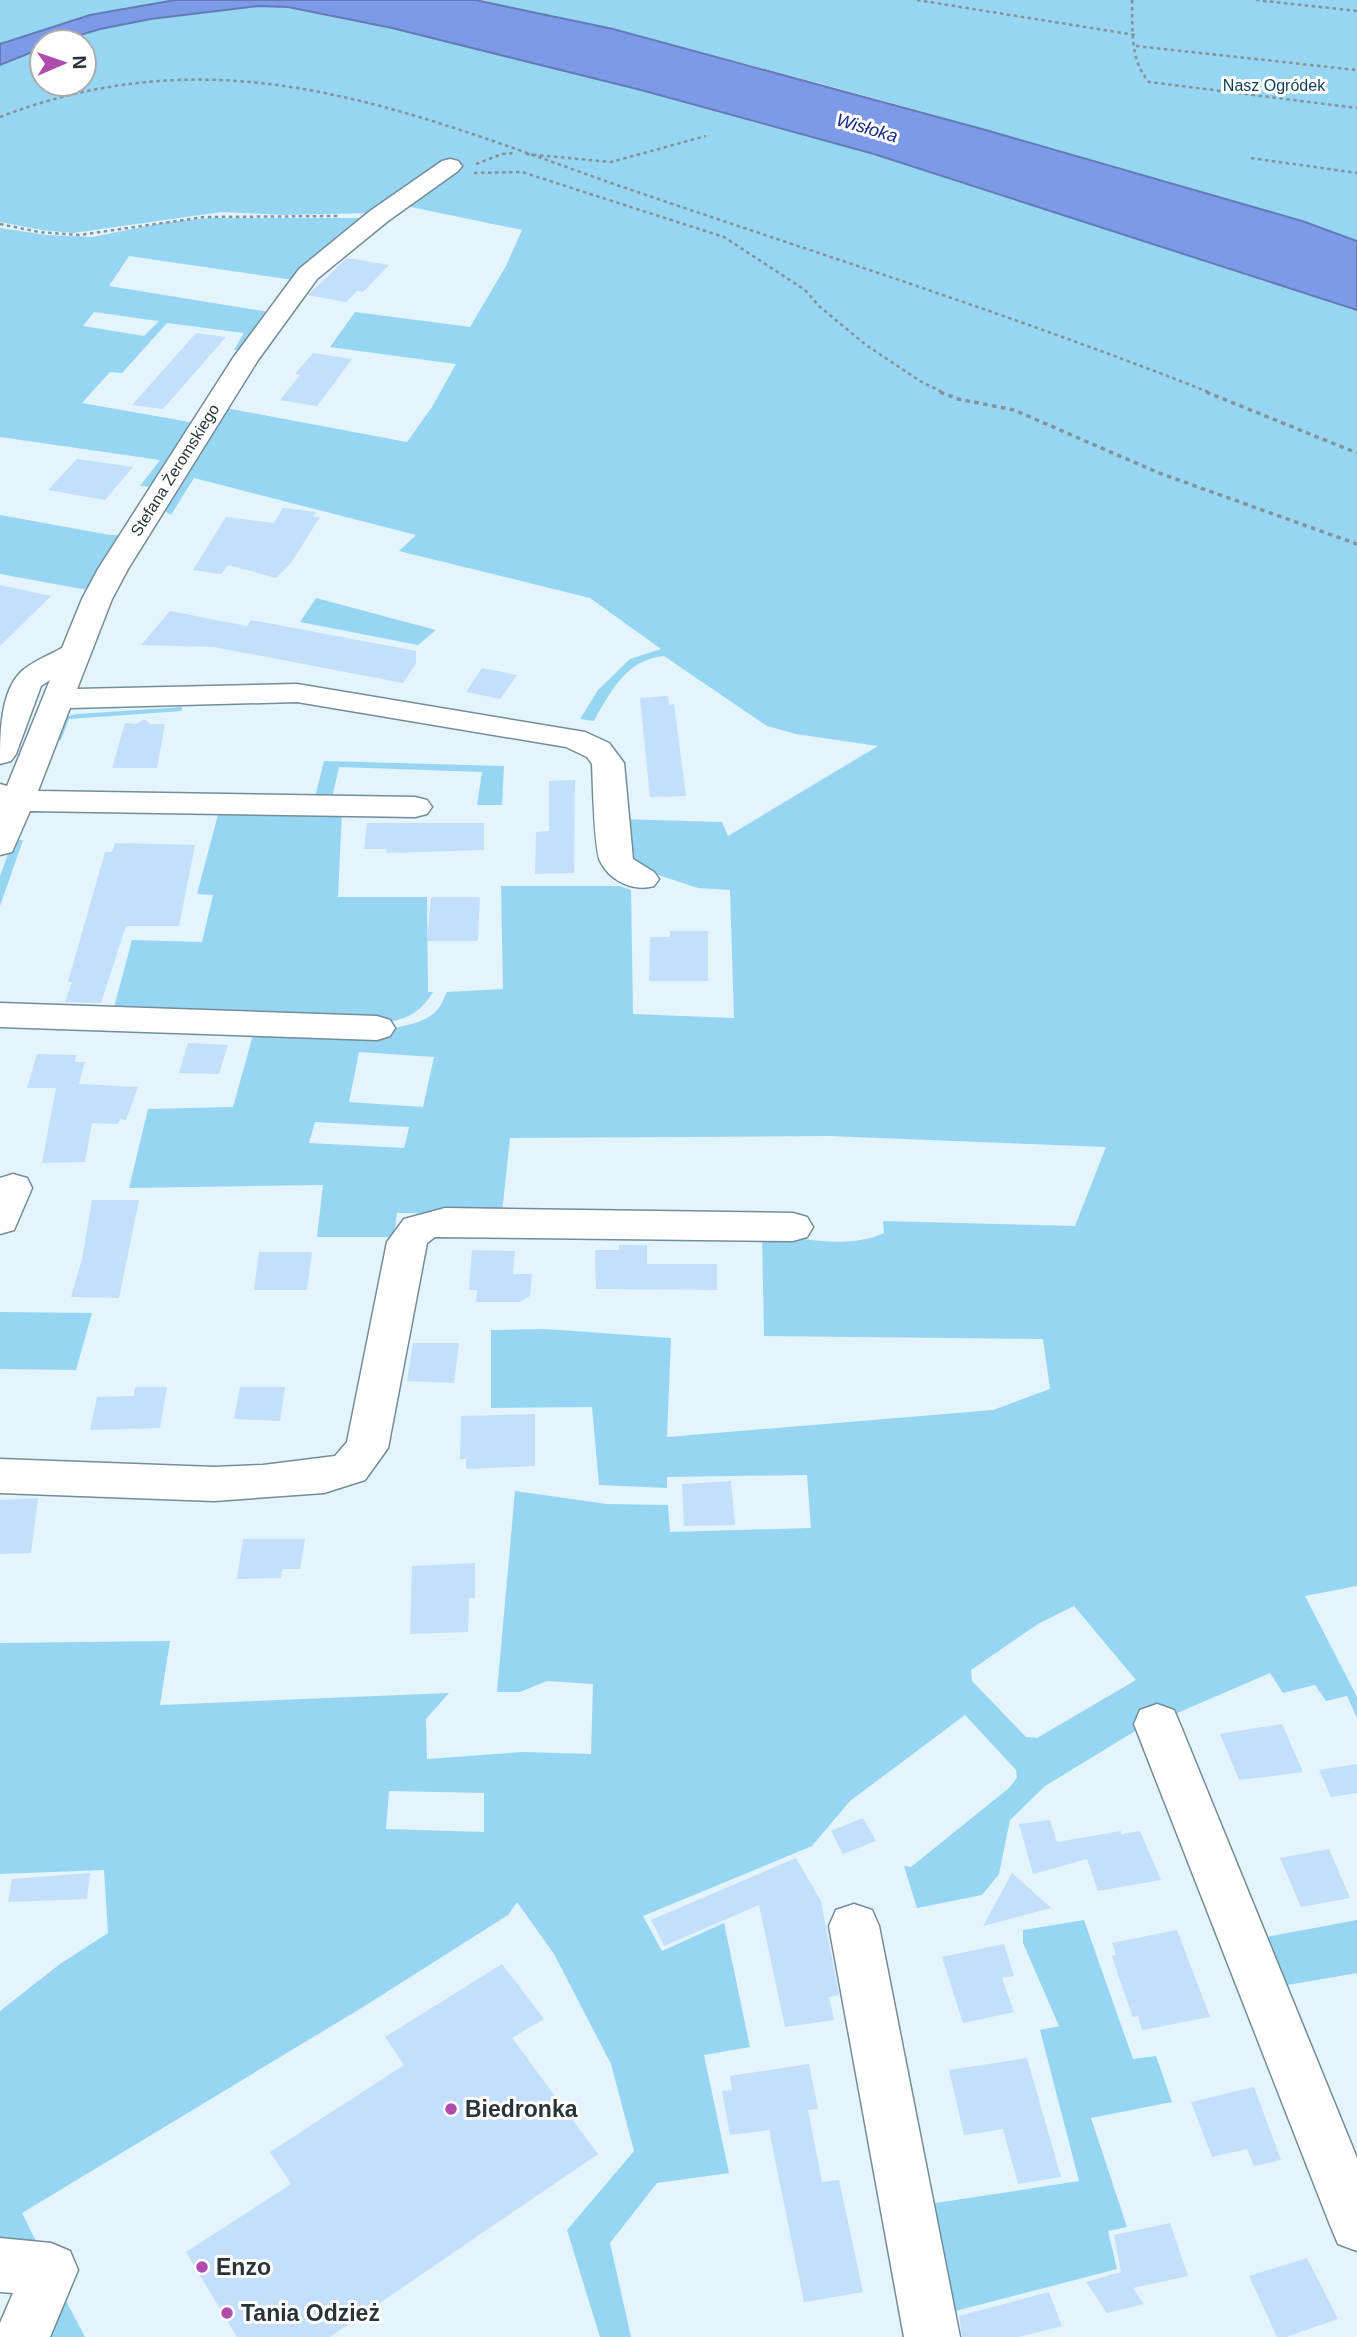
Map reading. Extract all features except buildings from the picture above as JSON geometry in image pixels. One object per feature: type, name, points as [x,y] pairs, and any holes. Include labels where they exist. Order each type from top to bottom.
[{"type":"street","name":"Stefana Żeromskiego","points":[[0,845],[8,798],[58,699],[73,655],[113,569],[246,358],[311,271],[379,216],[443,171]]},
{"type":"street","points":[[0,754],[27,682],[73,655]]},
{"type":"street","points":[[58,699],[297,693],[574,740],[597,750],[608,763],[616,859],[623,869],[642,879]]},
{"type":"street","points":[[8,798],[415,807]]},
{"type":"street","points":[[0,1015],[377,1027]]},
{"type":"street","points":[[0,1476],[214,1485],[324,1476],[350,1468],[367,1448],[407,1242],[410,1235],[424,1226],[445,1222],[793,1227]]},
{"type":"street","points":[[1157,1724],[1357,2225]]},
{"type":"street","points":[[854,1926],[932,2337]]},
{"type":"street","points":[[0,2265],[51,2270],[22,2337]]},
{"type":"path","points":[[917,0],[1135,35]]},
{"type":"path","points":[[1132,0],[1137,64],[1141,76],[1149,82],[1357,108]]},
{"type":"path","points":[[1256,0],[1357,11]]},
{"type":"path","points":[[1136,46],[1357,71]]},
{"type":"path","points":[[0,117],[50,98],[138,83],[223,80],[307,90],[348,99],[521,153],[1023,322],[1357,453]]},
{"type":"path","points":[[443,171],[459,170],[502,154],[521,153],[611,162],[706,136]]},
{"type":"path","points":[[1251,158],[1357,173]]},
{"type":"path","points":[[443,171],[522,172],[724,237],[805,290],[819,306],[866,345],[943,393],[1014,410],[1159,473],[1357,544]]},
{"type":"path","points":[[0,224],[43,233],[77,235],[105,234],[166,220],[209,216],[379,216]]},
{"type":"green space","points":[[0,0],[175,0],[90,15],[50,28],[28,28],[28,35],[0,44]]},
{"type":"green space","name":"Nasz Ogródek","points":[[475,0],[1357,0],[1357,241],[1201,191],[831,87],[618,32]]},
{"type":"green space","points":[[243,7],[288,7],[392,28],[641,90],[874,154],[1357,310],[1357,1586],[1305,1596],[1357,1697],[1357,1718],[1347,1696],[1326,1701],[1315,1685],[1283,1693],[1270,1673],[1145,1725],[1045,1786],[1010,1820],[999,1874],[982,1895],[917,1908],[904,1866],[911,1867],[1009,1788],[1017,1778],[1016,1770],[965,1715],[850,1801],[812,1846],[643,1916],[662,1951],[724,1923],[750,2047],[704,2055],[729,2173],[657,2183],[610,2243],[631,2337],[600,2337],[567,2230],[634,2151],[611,2064],[554,1954],[517,1902],[508,1915],[363,2007],[22,2213],[40,2249],[0,2257],[0,2011],[60,1964],[108,1933],[104,1870],[0,1874],[0,1643],[170,1641],[160,1705],[449,1693],[426,1719],[427,1759],[523,1752],[591,1754],[593,1684],[547,1681],[520,1692],[497,1692],[515,1491],[607,1504],[668,1505],[670,1532],[811,1528],[807,1475],[667,1477],[667,1488],[599,1485],[592,1407],[491,1408],[491,1330],[545,1329],[671,1338],[667,1437],[993,1410],[1050,1389],[1043,1339],[764,1336],[762,1233],[839,1242],[870,1238],[884,1233],[883,1221],[1075,1226],[1106,1147],[828,1136],[510,1138],[502,1213],[397,1213],[394,1237],[317,1237],[323,1185],[129,1188],[148,1109],[233,1107],[255,1028],[348,1031],[397,1027],[418,1022],[433,1014],[447,992],[503,989],[501,886],[620,886],[631,890],[633,1014],[734,1018],[730,890],[698,888],[634,867],[620,819],[722,822],[728,836],[878,746],[796,734],[767,726],[664,656],[651,658],[630,670],[613,688],[594,721],[580,719],[598,690],[630,659],[661,649],[590,598],[399,551],[416,535],[194,478],[171,515],[161,509],[226,408],[407,442],[432,407],[456,364],[330,347],[355,312],[470,327],[506,266],[522,230],[406,206],[446,180],[460,165],[372,213],[284,215],[222,212],[73,233],[0,222],[0,65],[28,54],[28,98],[98,98],[98,30],[116,25]],"holes":[[[359,1052],[434,1057],[423,1107],[349,1102]],[[315,1122],[409,1127],[404,1148],[309,1143]],[[1074,1606],[1136,1680],[1037,1738],[1026,1737],[972,1681],[971,1670],[1038,1624]],[[389,1791],[484,1793],[484,1832],[386,1829]]]},
{"type":"green space","points":[[210,218],[364,218],[305,264],[293,280],[129,256],[109,286],[269,312],[240,350],[234,350],[244,333],[167,323],[122,373],[110,372],[82,403],[195,423],[153,487],[140,486],[160,460],[0,437],[0,228],[47,235],[92,237],[168,222]],"holes":[[[94,312],[158,321],[144,336],[83,326]]]},
{"type":"green space","points":[[0,515],[122,535],[89,590],[82,589],[0,574]]},
{"type":"green space","points":[[316,598],[436,630],[418,645],[300,622]]},
{"type":"green space","points":[[182,707],[182,711],[69,719],[61,740],[53,741],[64,717]]},
{"type":"green space","points":[[324,761],[504,766],[502,805],[477,805],[482,772],[339,767],[331,802],[314,801]]},
{"type":"green space","points":[[220,807],[342,810],[338,897],[427,897],[428,992],[433,992],[415,1013],[392,1021],[373,1023],[112,1015],[132,940],[202,942],[213,895],[197,894]]},
{"type":"green space","points":[[13,840],[23,840],[0,906],[0,876]]},
{"type":"green space","points":[[0,1312],[92,1313],[76,1370],[0,1369]]},
{"type":"green space","points":[[1084,1920],[1133,2059],[1156,2056],[1172,2102],[1091,2118],[1127,2227],[1108,2231],[1117,2269],[944,2314],[923,2205],[1079,2181],[1040,2030],[1059,2026],[1023,1943],[1023,1930]]},
{"type":"green space","points":[[1357,1920],[1357,1973],[1276,1987],[1256,1939]]},
{"type":"green space","points":[[65,2299],[85,2337],[51,2337],[50,2333]]},
{"type":"water","name":"Wisłoka","points":[[175,0],[475,0],[613,29],[982,129],[1302,221],[1357,241],[1357,310],[874,154],[641,90],[392,28],[288,7],[259,6],[151,19],[98,30],[50,28],[90,15]]},
{"type":"water","points":[[28,35],[28,54],[0,65],[0,44]]},
{"type":"place","name":"Biedronka","points":[[451,2109]]},
{"type":"place","name":"Enzo","points":[[202,2267]]},
{"type":"place","name":"Tania Odzież","points":[[227,2313]]}]
